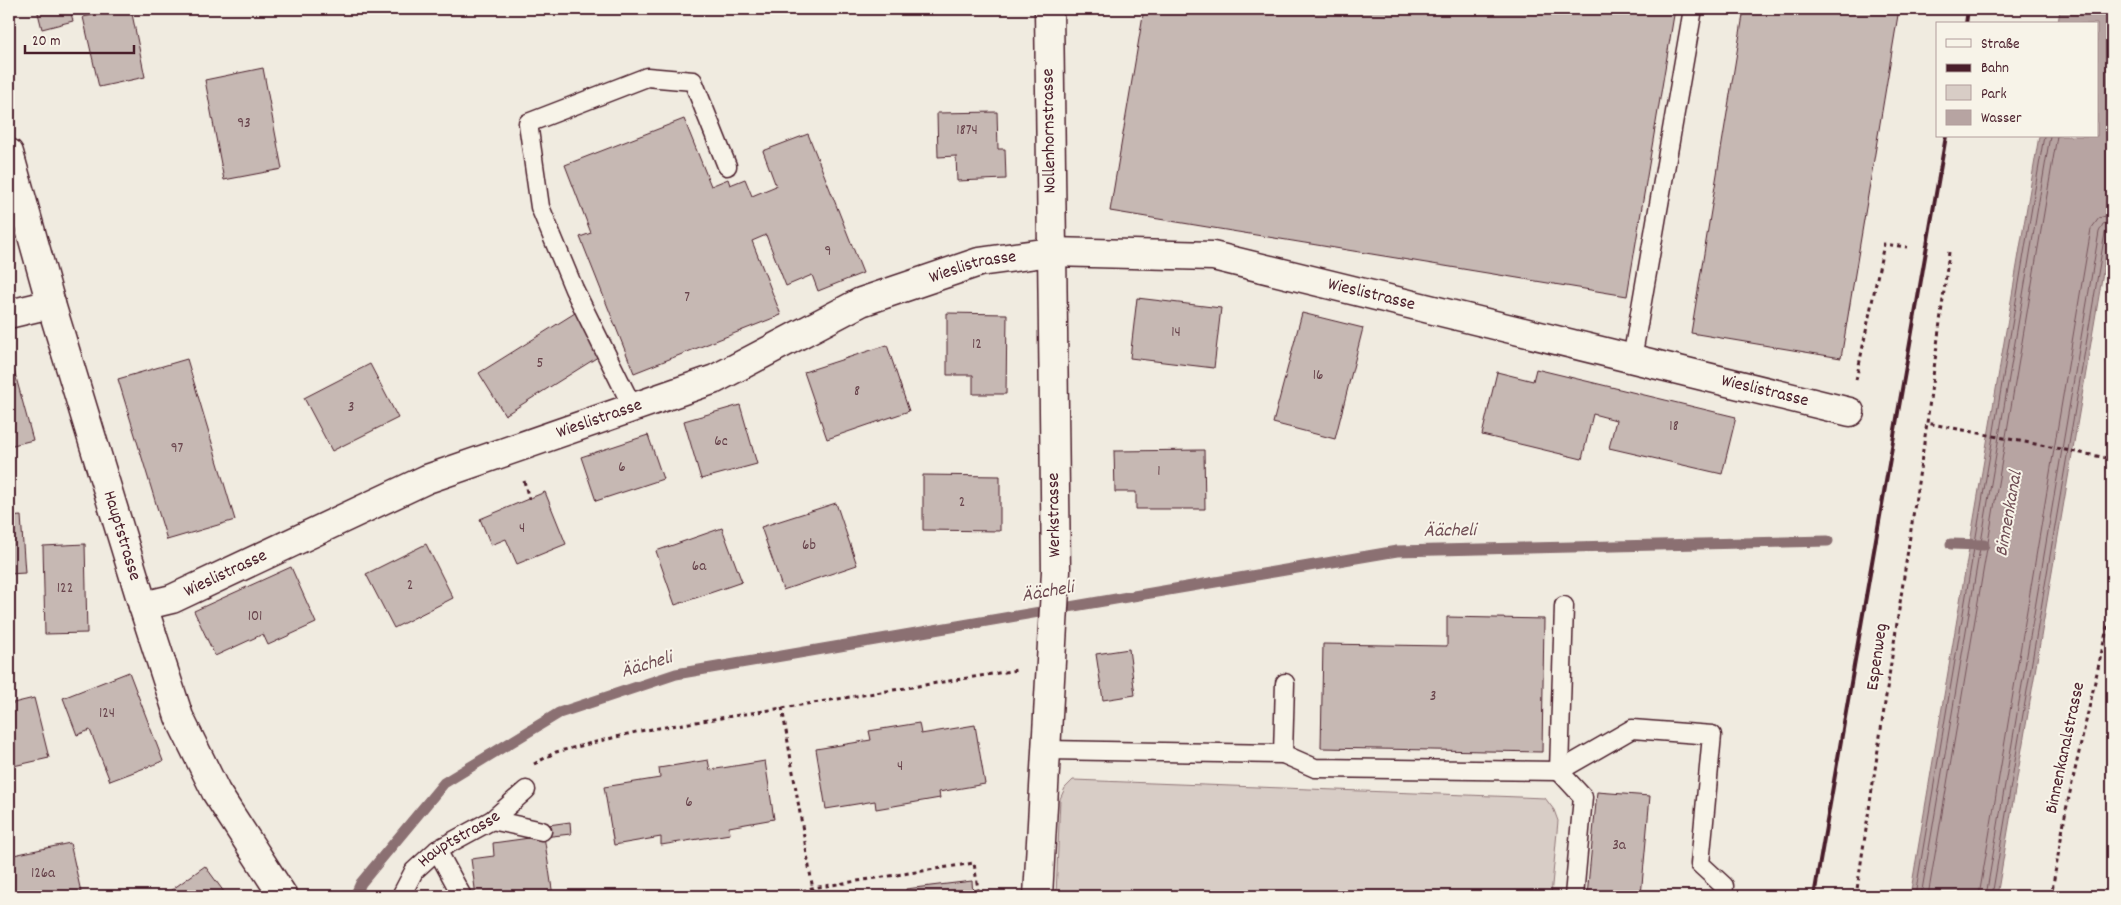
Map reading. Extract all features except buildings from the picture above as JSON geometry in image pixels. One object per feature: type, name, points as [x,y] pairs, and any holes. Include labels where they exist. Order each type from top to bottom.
[{"type":"street","name":"Nollenhornstrasse","points":[[1049,9],[1052,252]]},
{"type":"street","name":"Hauptstrasse","points":[[9,153],[51,304],[143,606],[183,725],[216,792],[283,896]]},
{"type":"street","name":"Wieslistrasse","points":[[143,606],[172,599],[424,480],[715,379],[861,302],[979,262],[1052,252],[1213,256],[1850,412]]},
{"type":"street","name":"Werkstrasse","points":[[1038,896],[1056,572],[1052,252]]},
{"type":"street","points":[[9,314],[51,304]]},
{"type":"lane","points":[[1632,359],[1692,9]]},
{"type":"lane","points":[[633,408],[574,289],[540,207],[528,123],[647,77],[693,81],[727,166]]},
{"type":"lane","points":[[1564,606],[1559,771],[1583,797],[1574,896]]},
{"type":"lane","points":[[1283,754],[1285,683]]},
{"type":"lane","points":[[1047,750],[1283,754],[1316,768],[1559,771],[1632,729],[1712,735],[1700,864],[1724,886],[1723,896]]},
{"type":"lane","name":"Hauptstrasse","points":[[401,896],[414,871],[437,850],[492,820],[526,790]]},
{"type":"lane","points":[[492,820],[542,832]]},
{"type":"lane","points":[[437,850],[462,896]]},
{"type":"path","points":[[1850,412],[1884,244],[1907,247]]},
{"type":"path","name":"Espenweg","points":[[1856,896],[1927,422],[1950,252]]},
{"type":"path","points":[[1927,422],[2112,459]]},
{"type":"path","name":"Binnenkanalstrasse","points":[[2051,896],[2066,810],[2112,606]]},
{"type":"path","points":[[526,790],[526,768],[556,752],[640,731],[1025,669]]},
{"type":"path","points":[[782,707],[814,896]]},
{"type":"path","points":[[787,896],[812,888],[974,863],[979,896]]},
{"type":"green space","points":[[1073,780],[1545,798],[1554,810],[1558,821],[1551,896],[1056,895],[1060,799],[1065,788]]},
{"type":"water","name":"Binnenkanal","points":[[2060,9],[2112,9],[2112,219],[1997,896],[1910,896],[2039,138],[2098,138],[2098,22],[2058,22]]},
{"type":"waterway","name":"Äächeli","points":[[355,896],[361,883],[444,783],[559,713],[676,674],[1397,551],[1828,541]]},
{"type":"waterway","name":"Äächeli","points":[[1951,544],[1984,545]]},
{"type":"railway","points":[[1966,22],[1968,9]]},
{"type":"railway","points":[[1814,896],[1946,138]]}]
